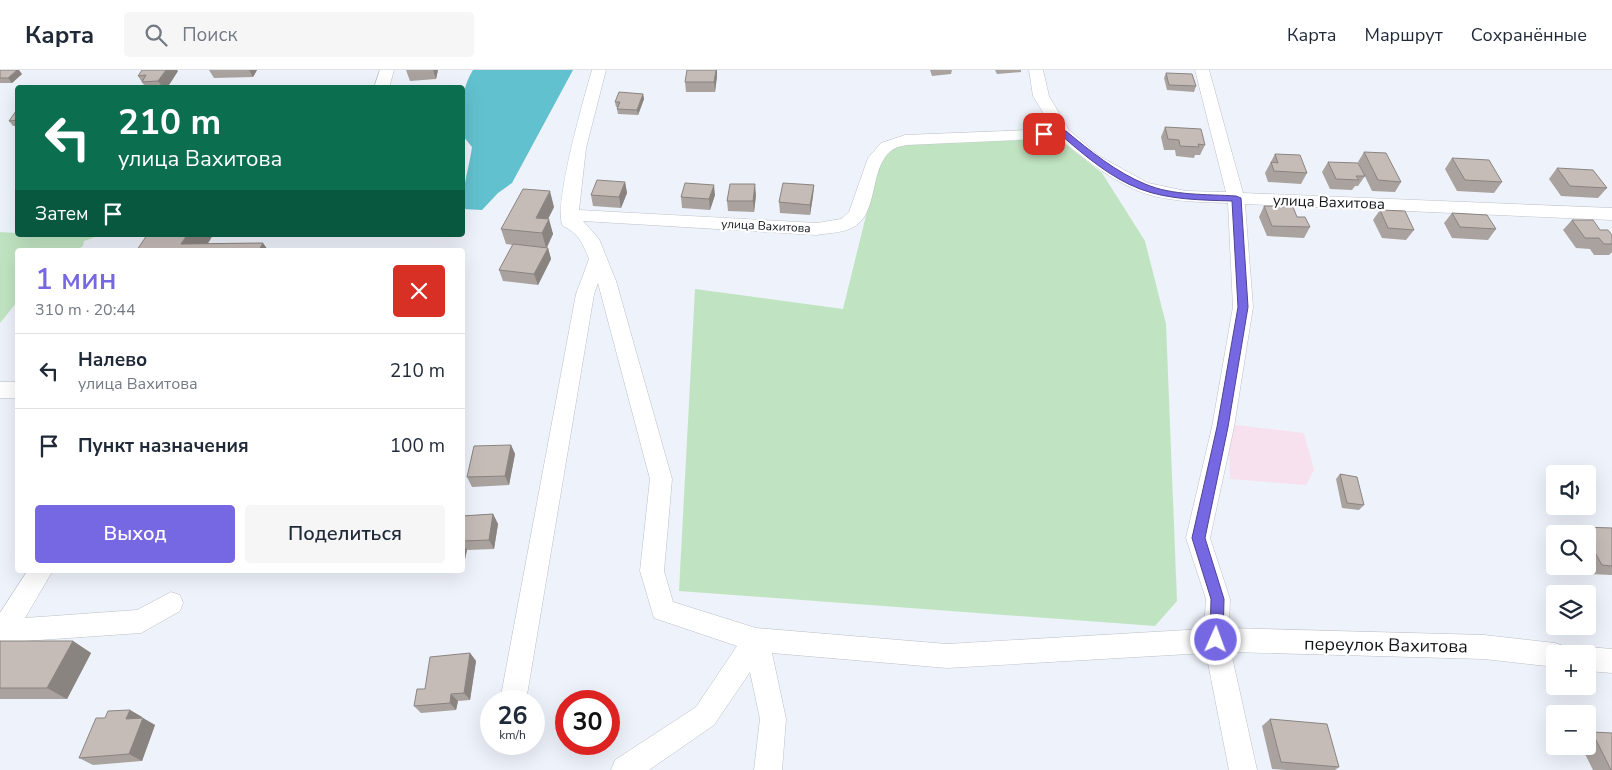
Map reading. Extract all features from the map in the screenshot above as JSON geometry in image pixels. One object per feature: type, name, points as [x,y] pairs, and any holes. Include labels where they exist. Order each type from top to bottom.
[{"type":"street","points":[[382,85],[387,70]]},
{"type":"street","points":[[515,690],[586,294],[597,260],[590,238],[580,227],[569,222],[569,215],[578,148],[598,70]]},
{"type":"street","name":"улица Вахитова","points":[[1036,70],[1041,96],[1063,133],[1093,159],[1143,187],[1186,196],[1612,214]]},
{"type":"street","points":[[1202,70],[1236,198],[1243,307],[1223,427],[1198,538],[1218,599],[1216,640],[1243,770]]},
{"type":"street","name":"улица Вахитова","points":[[569,215],[817,229],[846,224],[857,214],[876,158],[887,146],[905,140],[1063,133]]},
{"type":"street","name":"переулок Вахитова","points":[[597,260],[607,281],[661,479],[652,571],[664,610],[756,640],[947,656],[1216,640],[1484,647],[1546,654]]},
{"type":"street","points":[[2,633],[39,573]]},
{"type":"street","points":[[2,633],[141,621],[171,603]]},
{"type":"street","points":[[625,770],[706,716],[756,640]]},
{"type":"street","points":[[756,640],[773,719],[768,770]]},
{"type":"street","points":[[1596,660],[1612,661]]},
{"type":"shaded area","points":[[1228,424],[1304,433],[1314,470],[1306,485],[1230,479]]},
{"type":"green space","points":[[980,140],[1060,140],[1102,173],[1145,241],[1166,324],[1177,601],[1155,626],[679,591],[695,289],[843,309],[879,163],[891,149],[907,143]]},
{"type":"green space","points":[[0,232],[15,233],[15,237],[95,237],[84,241],[83,246],[80,248],[15,248],[15,304],[0,323]]},
{"type":"water","points":[[473,70],[573,70],[512,183],[498,193],[482,210],[465,209],[465,186],[472,147],[465,138],[465,90]]},
{"type":"building","points":[[0,70],[17,70],[8,78],[0,78]]},
{"type":"building","points":[[142,70],[166,70],[158,81],[142,82],[146,75],[138,76]]},
{"type":"building","points":[[687,70],[716,70],[714,82],[685,82]]},
{"type":"building","points":[[1166,73],[1192,74],[1196,86],[1169,85]]},
{"type":"building","points":[[619,92],[643,94],[637,110],[617,109],[620,102],[615,102]]},
{"type":"building","points":[[15,112],[15,120],[9,121]]},
{"type":"building","points":[[1165,127],[1201,129],[1205,145],[1198,144],[1199,147],[1180,146],[1179,140],[1168,139]]},
{"type":"building","points":[[1364,152],[1386,153],[1401,182],[1378,180]]},
{"type":"building","points":[[1275,154],[1300,155],[1307,173],[1274,171],[1271,162],[1278,163]]},
{"type":"building","points":[[1452,158],[1489,160],[1502,182],[1465,180]]},
{"type":"building","points":[[1328,162],[1358,163],[1365,176],[1356,176],[1359,180],[1336,179]]},
{"type":"building","points":[[1557,168],[1593,170],[1607,188],[1570,186]]},
{"type":"building","points":[[597,180],[625,182],[619,197],[591,195]]},
{"type":"building","points":[[685,183],[714,185],[709,199],[681,197]]},
{"type":"building","points":[[783,183],[814,185],[810,205],[779,202]]},
{"type":"building","points":[[730,184],[755,184],[753,201],[727,201]]},
{"type":"building","points":[[523,189],[550,191],[536,218],[549,219],[542,233],[501,229]]},
{"type":"building","points":[[1264,206],[1293,207],[1297,217],[1305,217],[1310,227],[1272,226]]},
{"type":"building","points":[[1380,210],[1405,211],[1414,230],[1388,228]]},
{"type":"building","points":[[1452,213],[1487,215],[1496,229],[1460,227]]},
{"type":"building","points":[[1572,220],[1593,220],[1600,230],[1608,230],[1612,235],[1612,244],[1604,244],[1599,238],[1585,238]]},
{"type":"building","points":[[146,237],[186,237],[181,244],[263,243],[260,248],[138,248]]},
{"type":"building","points":[[513,244],[548,248],[534,274],[499,270]]},
{"type":"building","points":[[511,445],[505,476],[467,477],[474,446]]},
{"type":"building","points":[[1340,474],[1357,477],[1364,505],[1347,503]]},
{"type":"building","points":[[493,514],[489,540],[465,541],[465,516]]},
{"type":"building","points":[[1596,528],[1612,528],[1612,566],[1602,565],[1596,554]]},
{"type":"building","points":[[0,641],[73,641],[47,688],[0,688]]},
{"type":"building","points":[[470,653],[464,693],[451,694],[450,703],[414,706],[417,689],[425,689],[430,657]]},
{"type":"building","points":[[130,710],[126,719],[143,718],[129,754],[79,758],[96,718],[105,718],[108,711]]},
{"type":"building","points":[[1270,719],[1327,724],[1339,767],[1281,762]]},
{"type":"building","points":[[1596,732],[1612,733],[1611,770],[1596,740]]},
{"type":"route","points":[[1044,134],[1063,133],[1093,159],[1143,187],[1186,196],[1236,198],[1243,307],[1223,427],[1198,538],[1218,599],[1216,640]]}]
